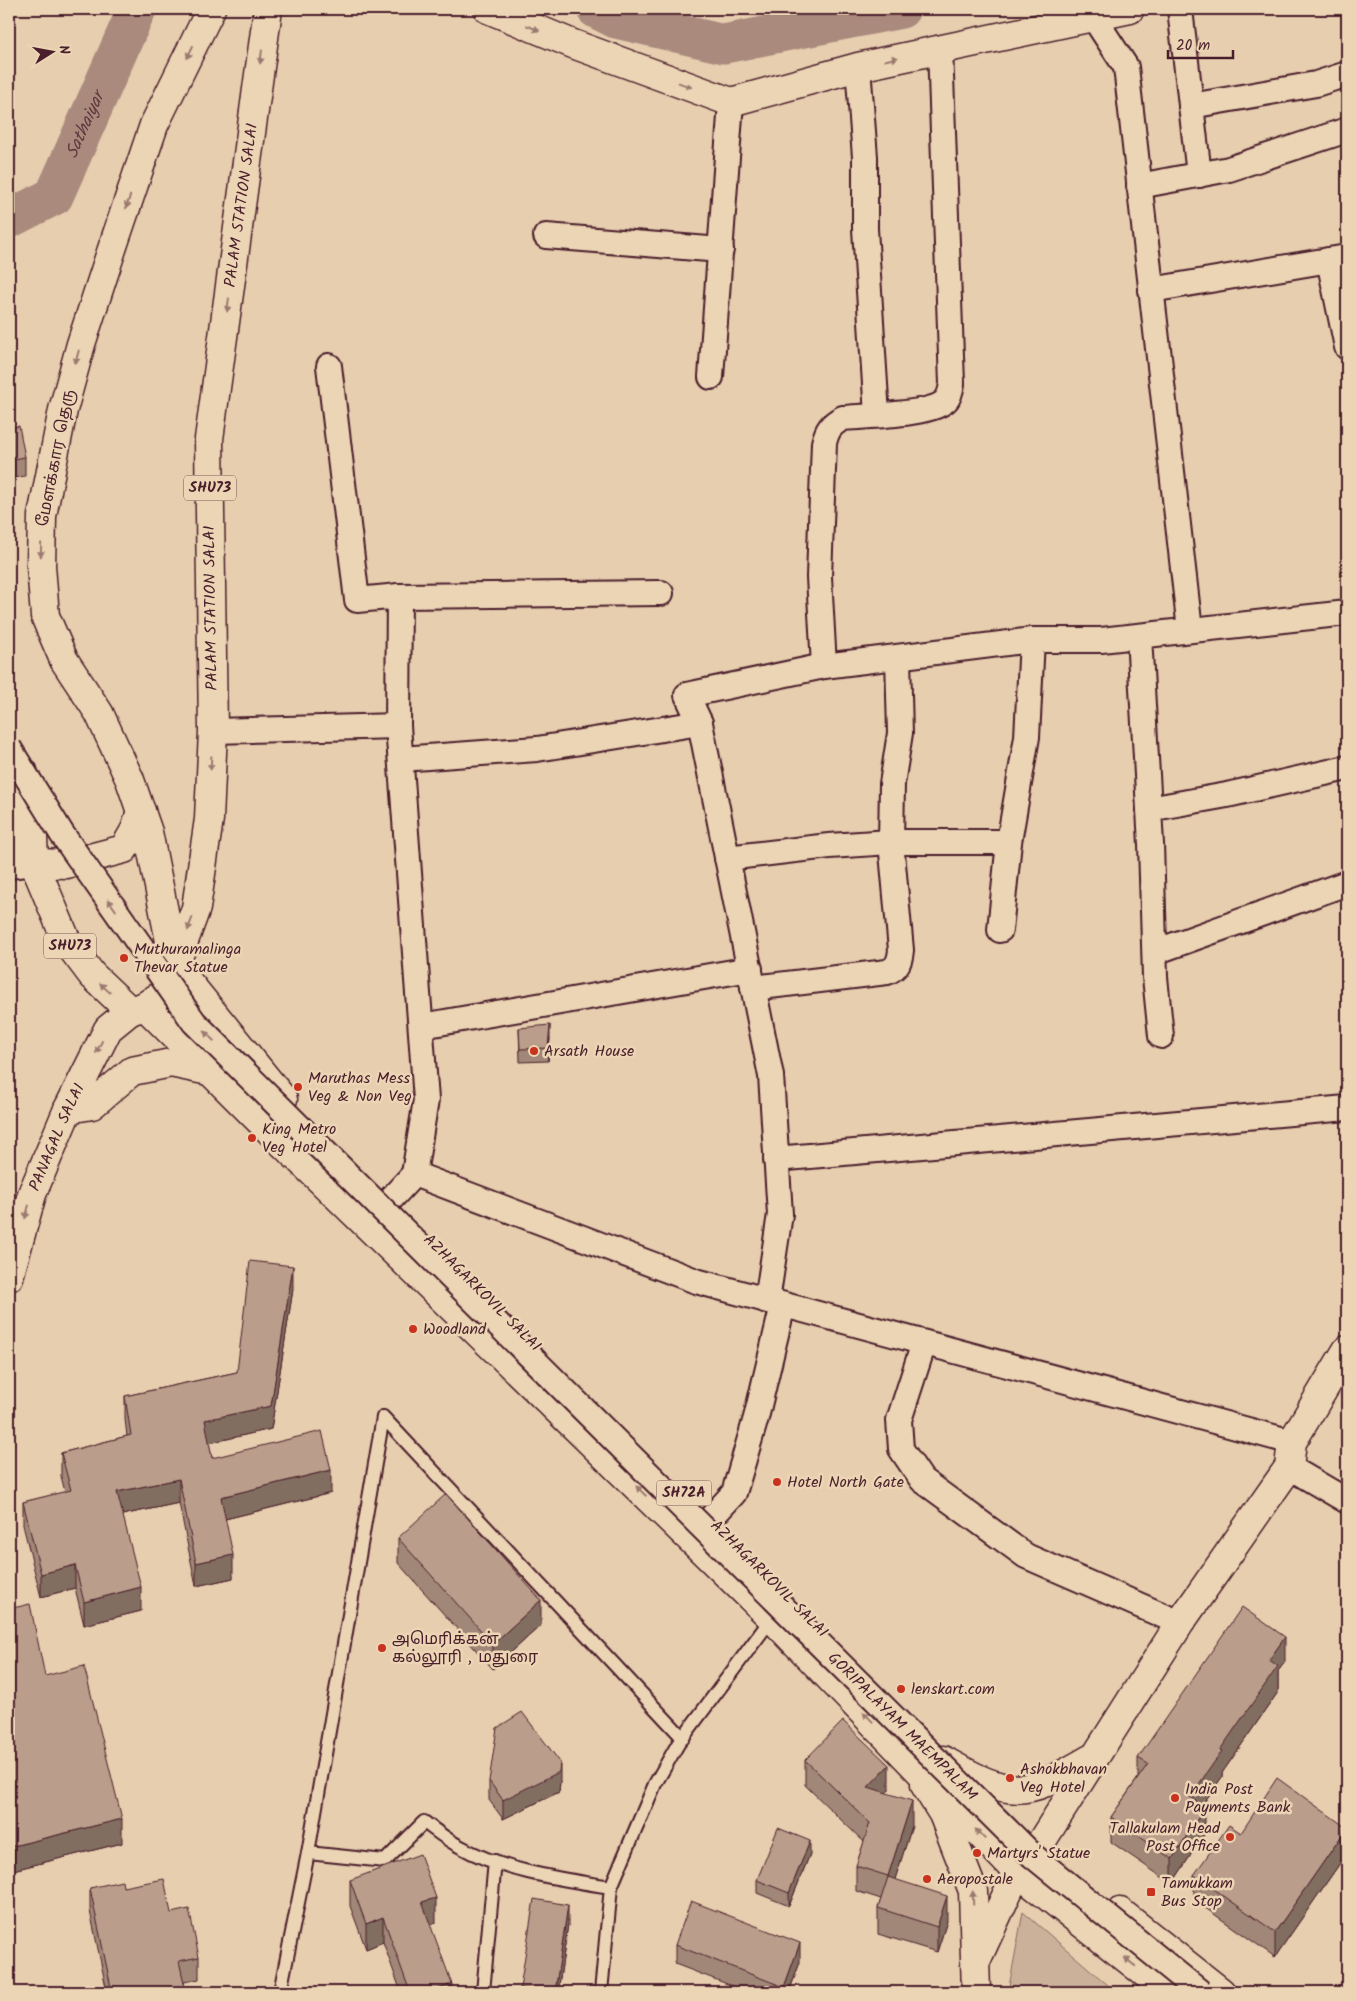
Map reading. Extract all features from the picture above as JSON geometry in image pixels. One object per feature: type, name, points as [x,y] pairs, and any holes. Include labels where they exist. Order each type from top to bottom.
[{"type":"main road","name":"மேளக்கார தெரு","points":[[175,966],[148,832],[130,780],[99,714],[64,660],[45,616],[41,566],[42,516],[63,410],[81,344],[116,237],[154,125],[212,9]]},
{"type":"main road","name":"PALAM STATION SALAI","points":[[175,966],[196,908],[209,819],[213,731],[209,439],[268,9]]},
{"type":"main road","points":[[488,9],[573,44],[731,102],[858,67],[1092,12],[1130,9]]},
{"type":"main road","points":[[9,736],[24,772],[32,810],[21,864],[67,864],[124,849],[135,830],[141,812]]},
{"type":"main road","name":"SHU73","points":[[9,803],[21,864],[67,942],[92,975],[138,1008],[162,994],[175,966]]},
{"type":"main road","name":"AZHAGARKOVIL SALAI","points":[[175,966],[293,1112],[389,1201],[710,1519],[790,1599],[943,1760],[1038,1847],[1221,1992]]},
{"type":"main road","name":"AZHAGARKOVIL SALAI","points":[[138,1008],[210,1070],[772,1618],[1017,1872],[1169,1992]]},
{"type":"main road","name":"PANAGAL SALAI","points":[[9,1277],[32,1194],[68,1109],[108,1029],[138,1008]]},
{"type":"main road","points":[[68,1109],[92,1105],[132,1071],[171,1063],[210,1070]]},
{"type":"main road","points":[[1038,1847],[1180,1623],[1290,1455],[1347,1350]]},
{"type":"main road","points":[[943,1760],[983,1783],[1004,1789],[1030,1788],[1052,1781],[1095,1756]]},
{"type":"main road","points":[[910,1762],[943,1814],[973,1891],[976,1992]]},
{"type":"main road","points":[[975,1965],[1017,1872]]},
{"type":"street","points":[[1180,9],[1199,175]]},
{"type":"street","points":[[1092,12],[1126,67],[1190,630]]},
{"type":"street","points":[[824,666],[819,577],[824,443],[827,430],[833,423],[843,418],[926,409],[940,405],[948,399],[952,384],[940,48]]},
{"type":"street","points":[[858,67],[865,157],[865,229],[876,415]]},
{"type":"street","points":[[1191,106],[1316,84],[1347,74]]},
{"type":"street","points":[[712,376],[731,102]]},
{"type":"street","points":[[1139,186],[1229,169],[1347,130]]},
{"type":"street","points":[[546,236],[721,250]]},
{"type":"street","points":[[1151,290],[1338,259],[1347,346]]},
{"type":"street","points":[[329,366],[357,600],[399,596],[661,593]]},
{"type":"street","points":[[389,1201],[414,1174],[426,1100],[422,1026],[398,726],[399,596]]},
{"type":"street","points":[[710,1519],[734,1493],[756,1418],[775,1303],[780,1214],[771,1076],[700,723],[688,695],[824,666],[1032,640],[1102,640],[1347,613]]},
{"type":"street","points":[[1139,636],[1149,809],[1154,952],[1161,1036]]},
{"type":"street","points":[[1000,930],[1009,842],[1027,737],[1032,640]]},
{"type":"street","points":[[422,1026],[751,978],[869,976],[894,970],[899,961],[901,950],[892,842],[892,784],[900,732],[898,657]]},
{"type":"street","points":[[401,759],[537,749],[700,723]]},
{"type":"street","points":[[213,731],[398,726]]},
{"type":"street","name":"GORIPALAYAM MAEMPALAM","points":[[9,748],[62,834],[194,1022],[1033,1856],[1200,1992]]},
{"type":"street","points":[[1149,809],[1227,795],[1347,768]]},
{"type":"street","points":[[727,858],[829,846],[892,842],[1009,842]]},
{"type":"street","points":[[1154,952],[1347,883]]},
{"type":"street","points":[[776,1159],[1347,1108]]},
{"type":"street","points":[[414,1174],[696,1281],[924,1343],[1290,1455],[1347,1501]]},
{"type":"street","points":[[924,1343],[899,1420],[901,1449],[922,1480],[1026,1556],[1180,1623]]},
{"type":"lane","points":[[280,1992],[308,1853],[383,1417],[684,1738]]},
{"type":"lane","points":[[601,1992],[611,1887],[655,1784],[684,1738],[772,1618]]},
{"type":"lane","points":[[308,1853],[385,1861],[424,1822],[458,1846],[495,1861],[566,1880],[611,1887]]},
{"type":"lane","points":[[483,1992],[495,1861]]},
{"type":"shaded area","points":[[1023,1912],[1116,1992],[1008,1992]]},
{"type":"building","points":[[19,426],[25,457],[9,460],[9,428]]},
{"type":"building","points":[[550,1025],[548,1048],[520,1049],[519,1028]]},
{"type":"building","points":[[250,1261],[293,1266],[271,1406],[205,1420],[212,1458],[322,1431],[331,1470],[221,1497],[233,1555],[196,1563],[179,1479],[117,1492],[141,1587],[84,1602],[75,1565],[41,1574],[23,1502],[71,1490],[61,1453],[131,1435],[125,1396],[237,1372]]},
{"type":"building","points":[[446,1494],[541,1600],[493,1644],[398,1538]]},
{"type":"building","points":[[30,1604],[45,1676],[84,1666],[122,1819],[9,1847],[9,1609]]},
{"type":"building","points":[[1242,1607],[1285,1637],[1269,1660],[1278,1666],[1190,1797],[1205,1807],[1172,1859],[1111,1817],[1148,1764],[1138,1758]]},
{"type":"building","points":[[522,1712],[560,1762],[559,1772],[503,1800],[489,1781],[497,1728]]},
{"type":"building","points":[[843,1721],[889,1765],[868,1787],[912,1801],[888,1876],[856,1866],[870,1823],[805,1760]]},
{"type":"building","points":[[1277,1778],[1347,1828],[1275,1932],[1194,1875],[1229,1825],[1241,1833]]},
{"type":"building","points":[[778,1828],[810,1841],[789,1893],[757,1880]]},
{"type":"building","points":[[420,1854],[436,1898],[422,1902],[452,1984],[429,1992],[410,1992],[383,1917],[366,1924],[350,1880]]},
{"type":"building","points":[[888,1877],[947,1896],[937,1927],[878,1908]]},
{"type":"building","points":[[164,1879],[171,1913],[189,1909],[199,1957],[179,1961],[186,1992],[159,1992],[160,1987],[137,1992],[112,1992],[90,1888],[122,1881],[123,1887]]},
{"type":"building","points":[[534,1899],[568,1905],[555,1992],[520,1988]]},
{"type":"building","points":[[691,1901],[800,1943],[784,1987],[675,1945]]},
{"type":"waterway","name":"Sathaiyar","points":[[9,219],[54,196],[137,9]]},
{"type":"waterway","name":"Sathaiyar","points":[[596,9],[616,19],[724,44],[901,9]]},
{"type":"place","name":"Muthuramalinga Thevar Statue","points":[[124,958]]},
{"type":"place","name":"Arsath House","points":[[534,1051]]},
{"type":"place","name":"Maruthas Mess Veg & Non Veg","points":[[298,1087]]},
{"type":"place","name":"King Metro Veg Hotel","points":[[252,1138]]},
{"type":"place","name":"Woodland","points":[[413,1329]]},
{"type":"place","name":"Hotel North Gate","points":[[777,1482]]},
{"type":"place","name":"அமெரிக்கன் கல்லூரி , மதுரை","points":[[382,1648]]},
{"type":"place","name":"lenskart.com","points":[[901,1689]]},
{"type":"place","name":"Ashokbhavan Veg Hotel","points":[[1010,1778]]},
{"type":"place","name":"India Post Payments Bank","points":[[1175,1798]]},
{"type":"place","name":"Tallakulam Head Post Office","points":[[1230,1837]]},
{"type":"place","name":"Martyrs' Statue","points":[[977,1853]]},
{"type":"place","name":"Aeropostale","points":[[927,1879]]},
{"type":"place","name":"Tamukkam Bus Stop","points":[[1151,1892]]}]
